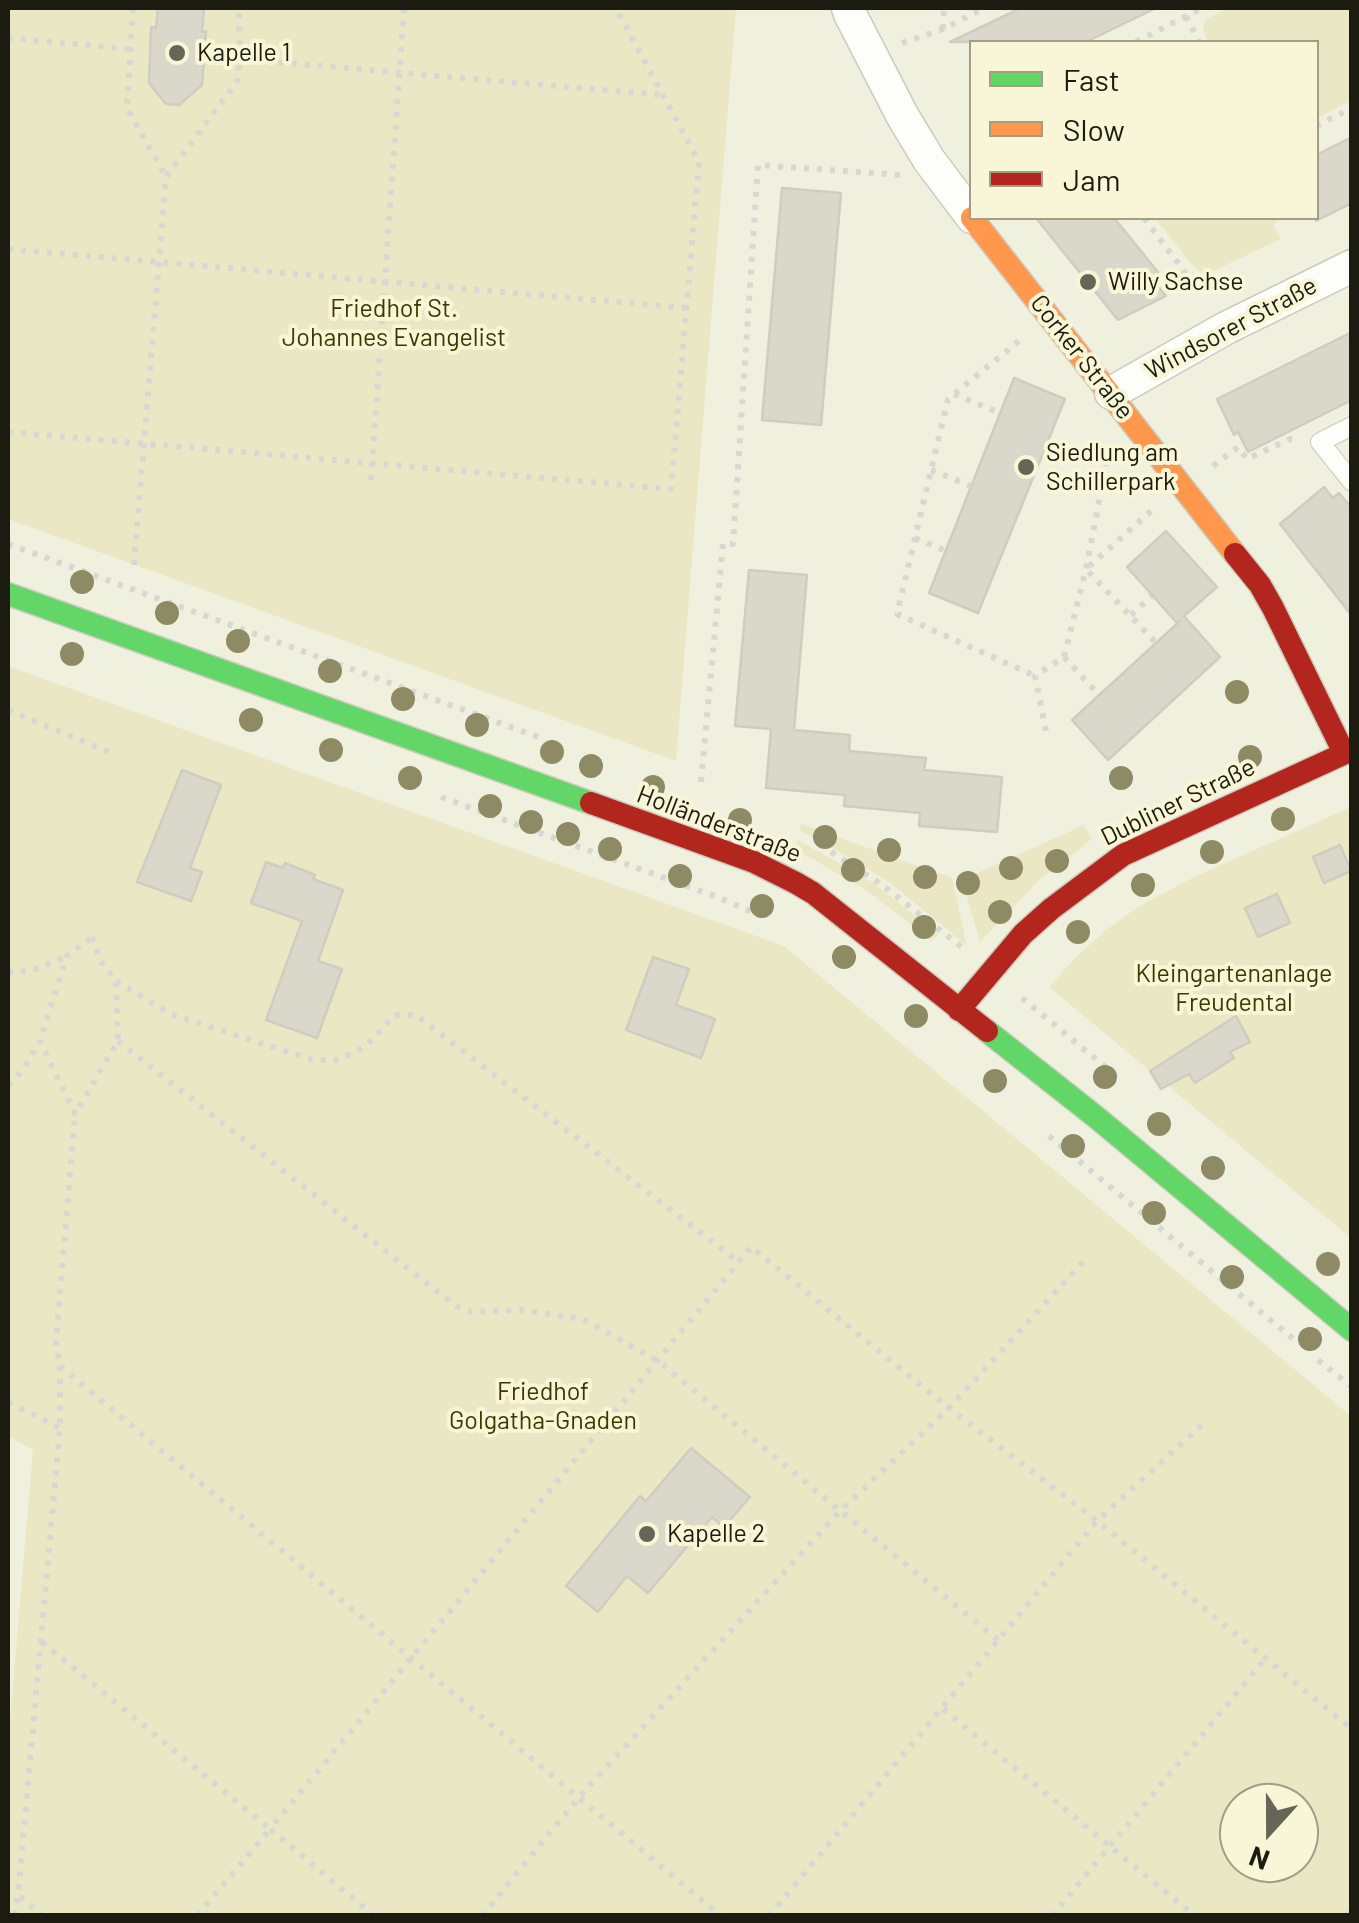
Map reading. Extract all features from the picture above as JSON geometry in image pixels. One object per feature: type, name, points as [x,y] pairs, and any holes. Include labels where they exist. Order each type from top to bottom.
[{"type":"street","name":"Corker Straße","points":[[848,8],[902,115],[929,160],[969,213]]},
{"type":"street","name":"Corker Straße","points":[[974,220],[1260,585],[1348,752]]},
{"type":"street","name":"Windsorer Straße","points":[[1110,393],[1226,328],[1352,266]]},
{"type":"street","name":"Holländerstraße","points":[[8,594],[754,862],[813,893],[1096,1117],[1352,1330]]},
{"type":"street","name":"Dubliner Straße","points":[[958,1010],[1023,934],[1123,855],[1348,752]]},
{"type":"lane","points":[[1352,426],[1320,442],[1352,482]]},
{"type":"path","points":[[133,8],[127,108],[166,177]]},
{"type":"path","points":[[134,565],[166,177],[238,80],[239,8]]},
{"type":"path","points":[[372,480],[404,8]]},
{"type":"path","points":[[8,432],[671,489],[699,162],[616,8]]},
{"type":"path","points":[[943,29],[944,8]]},
{"type":"path","points":[[896,45],[943,29],[985,8]]},
{"type":"path","points":[[1140,40],[1202,8]]},
{"type":"path","points":[[1186,16],[1198,40]]},
{"type":"path","points":[[8,38],[129,49]]},
{"type":"path","points":[[240,58],[663,95]]},
{"type":"path","points":[[1319,124],[1352,108]]},
{"type":"path","points":[[701,782],[723,543],[733,544],[758,165],[913,176]]},
{"type":"path","points":[[1146,220],[1193,283]]},
{"type":"path","points":[[8,249],[687,308]]},
{"type":"path","points":[[1030,332],[948,398],[897,614],[1034,676]]},
{"type":"path","points":[[954,394],[1000,413]]},
{"type":"path","points":[[1208,470],[1238,447],[1247,460],[1290,439],[1320,442]]},
{"type":"path","points":[[1034,676],[1064,657],[1108,454]]},
{"type":"path","points":[[930,470],[971,486]]},
{"type":"path","points":[[1086,568],[1163,500]]},
{"type":"path","points":[[915,538],[946,551]]},
{"type":"path","points":[[1086,568],[1156,643]]},
{"type":"path","points":[[1131,615],[1152,596]]},
{"type":"path","points":[[1064,657],[1099,695]]},
{"type":"path","points":[[1034,676],[1046,730]]},
{"type":"path","points":[[8,710],[112,753]]},
{"type":"path","points":[[440,796],[776,922]]},
{"type":"path","points":[[8,972],[31,970],[67,956],[92,938],[100,960],[116,982],[171,1014],[313,1060],[336,1060],[365,1047],[396,1015],[416,1015],[738,1262]]},
{"type":"path","points":[[8,1085],[22,1071],[40,1040],[67,956]]},
{"type":"path","points":[[16,1916],[60,1428],[56,1344],[75,1114],[118,1041],[116,982]]},
{"type":"path","points":[[40,1040],[75,1114]]},
{"type":"path","points":[[118,1041],[456,1306],[472,1312],[520,1310],[583,1320],[658,1361],[999,1641]]},
{"type":"path","points":[[1036,1126],[1352,1387]]},
{"type":"path","points":[[197,1916],[751,1247],[949,1408],[1098,1521],[1352,1729]]},
{"type":"path","points":[[482,1916],[580,1796],[839,1512],[949,1408],[1083,1262]]},
{"type":"path","points":[[60,1366],[721,1916]]},
{"type":"path","points":[[8,1402],[60,1428]]},
{"type":"path","points":[[769,1916],[1098,1521],[1206,1421]]},
{"type":"path","points":[[41,1641],[374,1916]]},
{"type":"path","points":[[1052,1916],[1265,1659]]},
{"type":"path","points":[[943,1709],[1195,1916]]},
{"type":"path","points":[[18,1895],[44,1916]]},
{"type":"path","points":[[1346,1916],[1352,1908]]},
{"type":"green space","name":"Friedhof St. Johannes Evangelist","points":[[8,8],[736,8],[676,761],[8,519]]},
{"type":"green space","points":[[1227,8],[1351,8],[1351,101],[1319,117],[1319,40],[1207,40],[1203,31],[1205,20]]},
{"type":"green space","points":[[1157,220],[1278,221],[1273,224],[1281,239],[1205,275]]},
{"type":"green space","name":"Friedhof Golgatha-Gnaden","points":[[8,666],[784,946],[1351,1416],[1351,1915],[8,1915],[8,1742],[33,1450],[8,1436]]},
{"type":"green space","name":"Kleingartenanlage Freudental","points":[[1351,807],[1351,1238],[1049,987],[1106,930],[1138,907],[1196,876]]},
{"type":"green space","points":[[801,824],[952,878],[967,946],[889,882],[799,830]]},
{"type":"green space","points":[[1084,825],[1092,839],[1037,882],[980,942],[962,880]]},
{"type":"green space","points":[[798,840],[872,882],[938,934],[932,941],[869,892],[794,848]]},
{"type":"building","name":"Kapelle 1","points":[[158,8],[204,9],[202,85],[179,105],[166,104],[149,83],[151,27],[156,28]]},
{"type":"building","points":[[1021,8],[1156,8],[1090,40],[950,42]]},
{"type":"building","points":[[1352,137],[1352,203],[1319,220],[1319,154]]},
{"type":"building","points":[[782,188],[841,193],[821,425],[762,420]]},
{"type":"building","points":[[1038,220],[1116,220],[1158,272],[1151,278],[1166,296],[1118,320]]},
{"type":"building","points":[[1352,332],[1352,400],[1248,452],[1238,432],[1234,435],[1217,399]]},
{"type":"building","points":[[1014,378],[1065,399],[978,613],[929,593]]},
{"type":"building","points":[[1324,487],[1333,498],[1339,493],[1352,508],[1352,616],[1280,524]]},
{"type":"building","points":[[1166,531],[1217,587],[1184,616],[1220,657],[1108,760],[1072,720],[1180,621],[1177,623],[1127,567]]},
{"type":"building","points":[[749,570],[807,575],[794,730],[850,735],[849,751],[926,758],[924,770],[1002,777],[997,832],[919,826],[920,813],[844,806],[845,795],[766,788],[771,729],[735,726]]},
{"type":"building","points":[[182,770],[221,785],[190,868],[202,872],[191,901],[137,882]]},
{"type":"building","points":[[1340,845],[1351,871],[1324,883],[1313,857]]},
{"type":"building","points":[[266,862],[283,868],[285,863],[343,890],[318,961],[342,969],[317,1038],[266,1020],[302,921],[251,903]]},
{"type":"building","points":[[1277,894],[1290,923],[1258,937],[1245,908]]},
{"type":"building","points":[[653,957],[689,969],[676,1005],[715,1019],[701,1058],[626,1030]]},
{"type":"building","points":[[1236,1016],[1250,1042],[1230,1052],[1234,1058],[1195,1083],[1189,1074],[1161,1089],[1150,1071]]},
{"type":"building","name":"Kapelle 2","points":[[691,1448],[750,1497],[724,1527],[712,1517],[648,1593],[627,1576],[598,1612],[566,1586],[640,1496],[646,1501]]},
{"type":"traffic: fast","points":[[8,594],[591,803]]},
{"type":"traffic: fast","points":[[987,1031],[1352,1330]]},
{"type":"traffic: slow","points":[[974,220],[1235,554]]},
{"type":"traffic: jam","points":[[1235,554],[1273,608],[1344,753]]},
{"type":"traffic: jam","points":[[959,1010],[1023,934],[1123,855],[1352,750]]},
{"type":"traffic: jam","points":[[591,803],[754,862],[796,883],[987,1031]]},
{"type":"place","name":"Kapelle 1","points":[[177,53]]},
{"type":"place","name":"Willy Sachse","points":[[1088,282]]},
{"type":"place","name":"Siedlung am Schillerpark","points":[[1026,467]]},
{"type":"place","name":"Kapelle 2","points":[[647,1534]]}]
